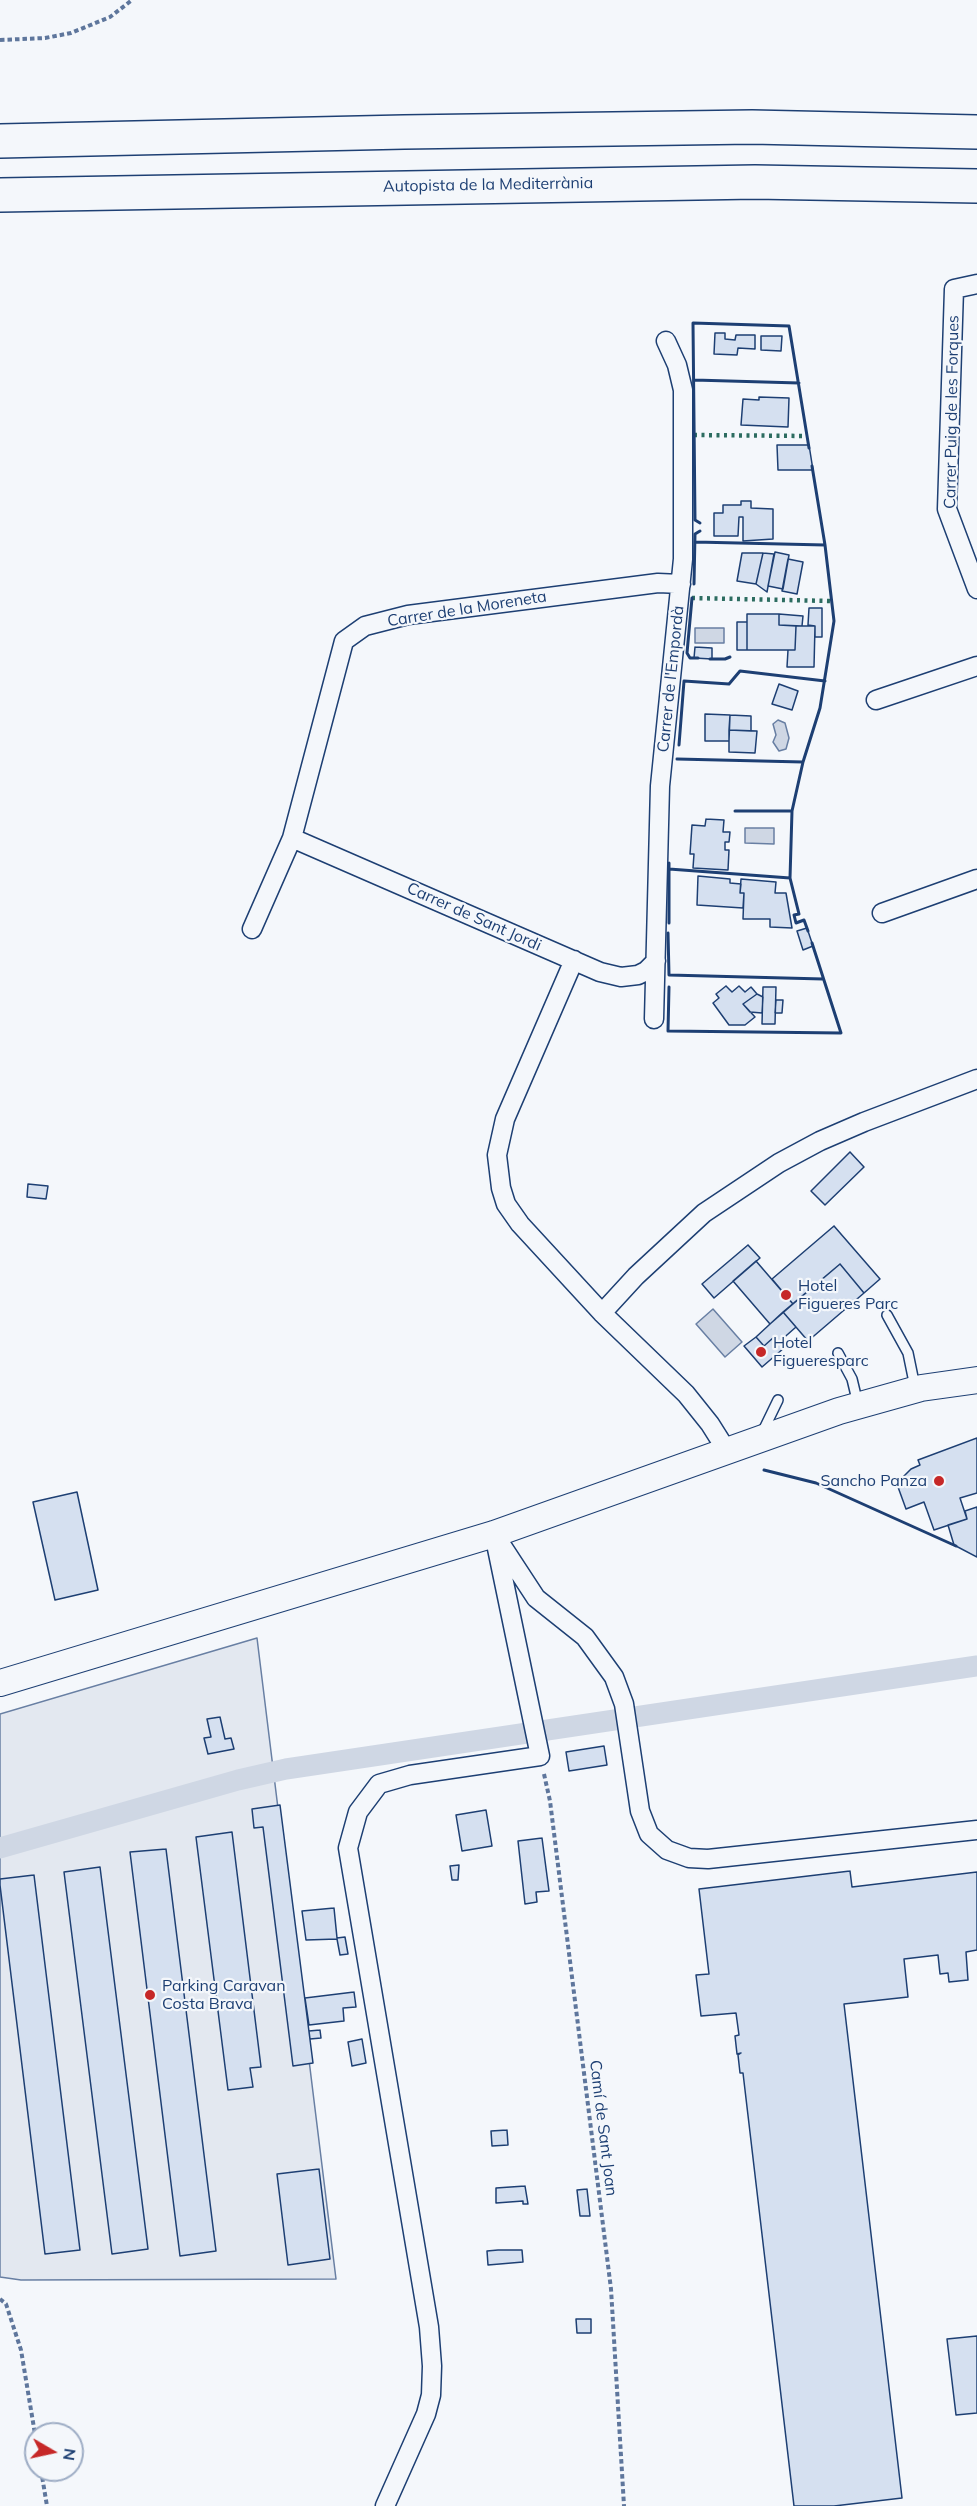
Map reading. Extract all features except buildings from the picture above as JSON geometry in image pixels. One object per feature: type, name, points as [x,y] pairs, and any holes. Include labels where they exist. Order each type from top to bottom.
[{"type":"highway","points":[[0,141],[752,127],[977,132]]},
{"type":"highway","name":"Autopista de la Mediterrània","points":[[0,195],[755,182],[977,186]]},
{"type":"main road","points":[[0,1683],[494,1534],[858,1406],[916,1390],[977,1380]]},
{"type":"street","name":"Carrer Puig de les Forques","points":[[977,284],[954,289],[947,509],[977,589]]},
{"type":"street","name":"Carrer de l'Empordà","points":[[654,1019],[660,786],[681,584],[683,390],[677,365],[666,341]]},
{"type":"street","name":"Carrer de la Moreneta","points":[[252,929],[292,838],[344,641],[365,626],[408,615],[658,583],[681,584]]},
{"type":"street","points":[[876,700],[977,666]]},
{"type":"street","name":"Carrer de Sant Jordi","points":[[292,838],[600,972],[621,977],[638,975],[656,961]]},
{"type":"street","points":[[882,913],[977,879]]},
{"type":"street","points":[[574,960],[505,1119],[497,1155],[498,1170],[507,1204],[520,1224],[602,1313],[686,1394],[710,1424],[727,1451]]},
{"type":"street","points":[[602,1313],[644,1269],[704,1213],[779,1163],[855,1125],[977,1079]]},
{"type":"street","points":[[385,2506],[426,2414],[431,2395],[432,2366],[429,2327],[348,1848],[358,1812],[379,1784],[410,1775],[540,1756],[494,1534]]},
{"type":"street","points":[[494,1534],[536,1598],[585,1637],[614,1677],[624,1704],[640,1811],[649,1834],[667,1850],[689,1858],[708,1859],[977,1830]]},
{"type":"lane","points":[[886,1315],[908,1353],[916,1390]]},
{"type":"lane","points":[[838,1353],[852,1379],[858,1406]]},
{"type":"lane","points":[[758,1440],[778,1400]]},
{"type":"path","points":[[0,40],[45,38],[71,33],[110,17],[132,0]]},
{"type":"path","name":"Camí de Sant Joan","points":[[540,1756],[550,1801],[611,2289],[624,2506]]},
{"type":"path","points":[[0,2299],[6,2304],[21,2350],[33,2422]]},
{"type":"path","points":[[43,2482],[47,2506]]},
{"type":"shaded area","points":[[695,628],[724,628],[724,643],[695,643]]},
{"type":"shaded area","points":[[778,720],[785,723],[789,738],[786,749],[779,751],[773,742],[776,735],[773,724]]},
{"type":"shaded area","points":[[745,828],[774,828],[774,844],[745,843]]},
{"type":"shaded area","points":[[713,1309],[742,1342],[725,1357],[696,1324]]},
{"type":"shaded area","name":"Parking Caravan Costa Brava","points":[[257,1638],[336,2279],[21,2280],[0,2277],[0,1714]]},
{"type":"waterway","points":[[0,1848],[238,1780],[286,1769],[977,1666]]},
{"type":"hedge","points":[[694,435],[807,436]]},
{"type":"hedge","points":[[692,598],[831,601]]},
{"type":"wall","points":[[700,523],[695,520],[693,323],[789,326],[809,448]]},
{"type":"wall","points":[[694,380],[799,383]]},
{"type":"wall","points":[[677,759],[803,762],[820,708],[834,621],[812,466]]},
{"type":"wall","points":[[694,584],[695,534],[700,531]]},
{"type":"wall","points":[[695,542],[825,545]]},
{"type":"wall","points":[[692,598],[687,653],[690,658],[698,658]]},
{"type":"wall","points":[[710,659],[730,657]]},
{"type":"wall","points":[[679,745],[684,681],[729,684],[740,671],[825,681]]},
{"type":"wall","points":[[735,811],[792,811],[803,762]]},
{"type":"wall","points":[[792,811],[790,878],[799,914],[794,915],[796,923],[804,920],[808,931]]},
{"type":"wall","points":[[669,863],[669,869],[790,878]]},
{"type":"wall","points":[[669,869],[669,923]]},
{"type":"wall","points":[[668,933],[669,975],[823,979]]},
{"type":"wall","points":[[669,987],[668,1031],[841,1033],[812,943]]},
{"type":"wall","points":[[764,1470],[816,1483],[956,1546]]},
{"type":"place","name":"Hotel Figueres Parc","points":[[786,1295]]},
{"type":"place","name":"Hotel Figueresparc","points":[[761,1352]]},
{"type":"place","name":"Sancho Panza","points":[[939,1481]]},
{"type":"place","name":"Parking Caravan Costa Brava","points":[[150,1995]]}]
